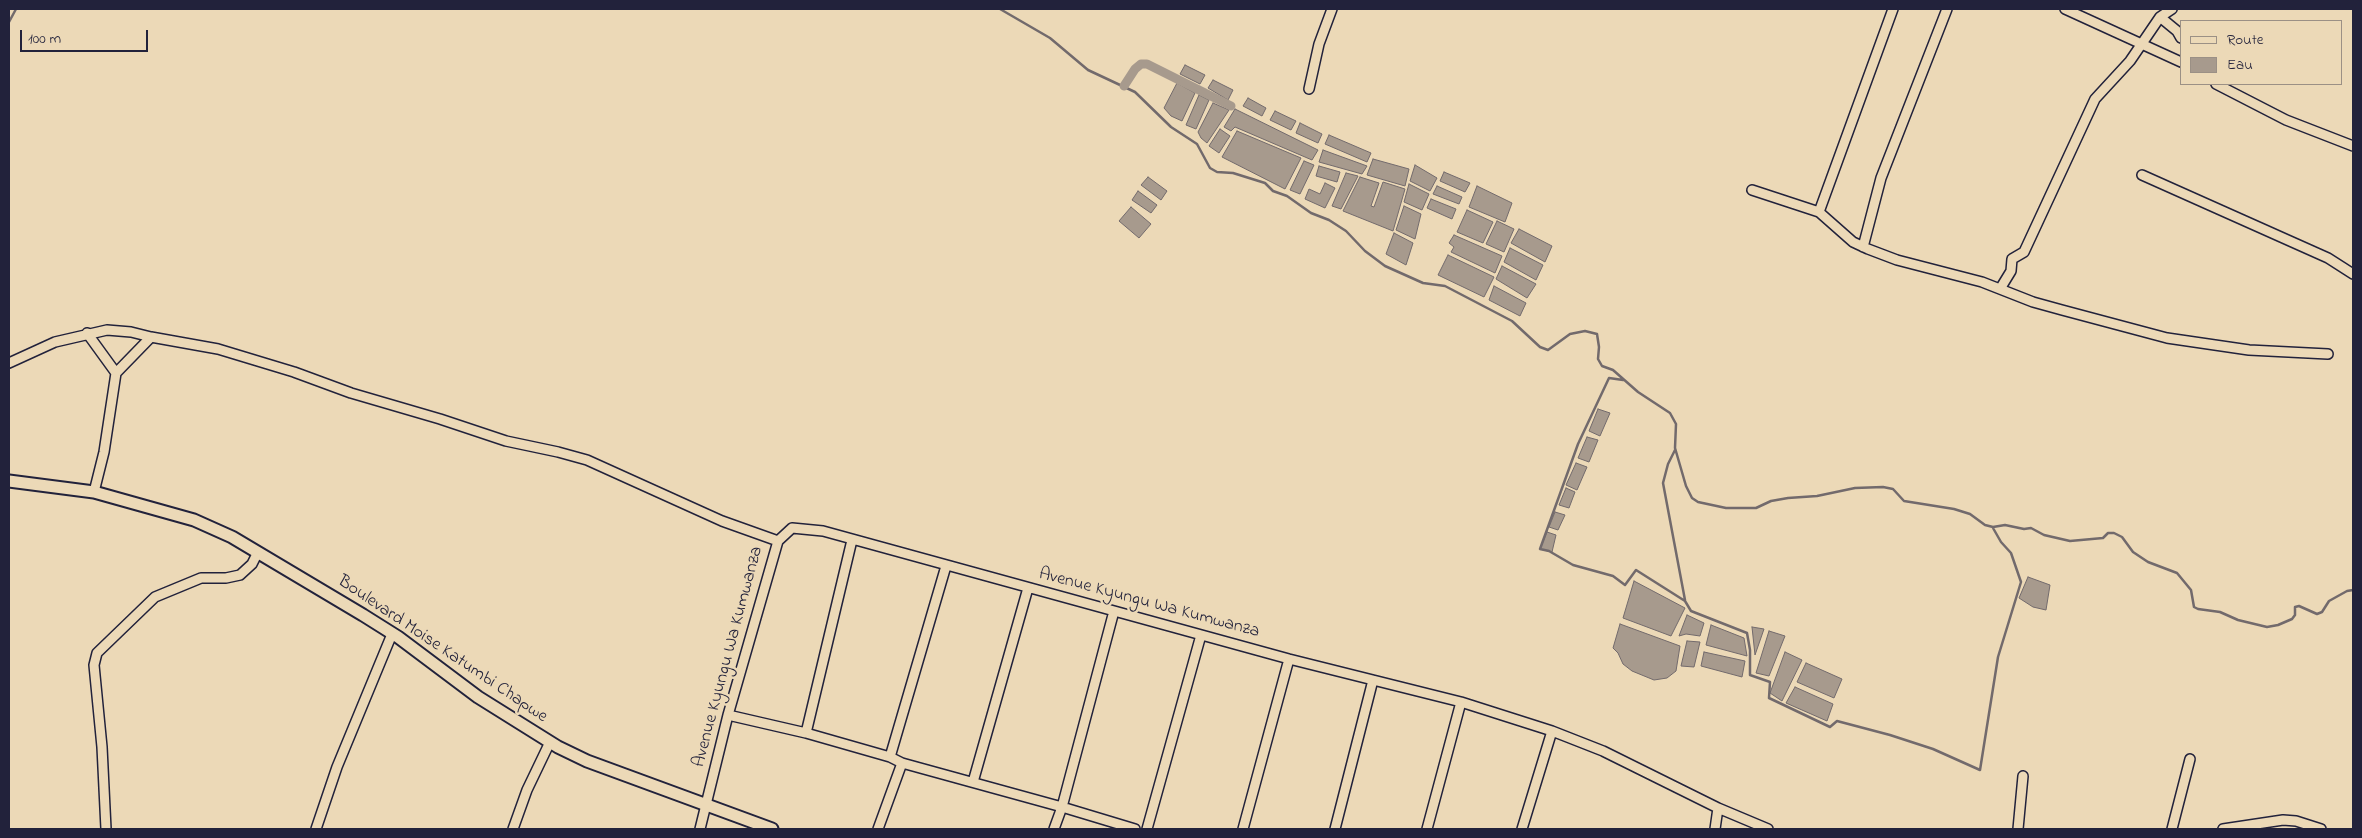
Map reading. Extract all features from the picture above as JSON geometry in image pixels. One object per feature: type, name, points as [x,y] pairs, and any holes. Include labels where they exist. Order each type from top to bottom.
[{"type":"street","points":[[1309,89],[1319,44],[1332,9]]},
{"type":"street","points":[[1819,212],[1893,9]]},
{"type":"street","points":[[1863,247],[1882,178],[1947,9]]},
{"type":"street","points":[[2065,9],[2180,62]]},
{"type":"street","points":[[2000,289],[2011,271],[2012,259],[2024,252],[2095,100],[2130,61],[2160,17],[2172,9]]},
{"type":"street","points":[[2160,17],[2177,31],[2180,36]]},
{"type":"street","points":[[2218,85],[2286,120],[2353,146]]},
{"type":"street","points":[[2142,174],[2328,258],[2353,274]]},
{"type":"street","points":[[1752,190],[1819,212],[1853,242],[1863,247],[1897,260],[2000,289],[2033,302],[2167,338],[2249,350],[2328,354]]},
{"type":"street","points":[[9,363],[40,348],[87,334],[119,330],[238,354],[506,442],[558,452],[587,460],[722,521],[778,541]]},
{"type":"street","points":[[87,334],[116,373]]},
{"type":"street","points":[[94,492],[104,452],[116,373],[151,337]]},
{"type":"street","name":"Boulevard Moise Katumbi Chapwe","points":[[9,481],[94,492],[194,520],[232,537],[336,598],[392,634],[478,696],[550,742],[587,761],[705,806],[772,829]]},
{"type":"street","name":"Avenue Kyungu Wa Kumwanza","points":[[700,829],[728,715],[778,541],[792,528],[823,531],[1289,660],[1461,702],[1552,731],[1602,751],[1718,808],[1768,829]]},
{"type":"street","points":[[806,733],[852,540]]},
{"type":"street","points":[[106,829],[102,747],[94,665],[97,654],[155,597],[201,578],[226,578],[240,575],[252,564],[258,552]]},
{"type":"street","points":[[890,757],[946,566]]},
{"type":"street","points":[[973,782],[1028,588]]},
{"type":"street","points":[[1054,829],[1062,807],[1114,611]]},
{"type":"street","points":[[316,829],[337,767],[392,634]]},
{"type":"street","points":[[1148,829],[1201,635]]},
{"type":"street","points":[[1243,829],[1289,660]]},
{"type":"street","points":[[1335,829],[1373,680]]},
{"type":"street","points":[[1427,829],[1461,702]]},
{"type":"street","points":[[728,715],[806,733],[890,757],[902,763],[1135,829]]},
{"type":"street","points":[[1522,829],[1552,731]]},
{"type":"street","points":[[513,829],[550,742]]},
{"type":"street","points":[[2172,829],[2190,759]]},
{"type":"street","points":[[878,829],[902,763]]},
{"type":"street","points":[[2018,829],[2023,776]]},
{"type":"street","points":[[1715,829],[1718,808]]},
{"type":"street","points":[[2223,829],[2283,824],[2296,821],[2321,829]]},
{"type":"water","points":[[1185,65],[1205,75],[1200,84],[1180,74]]},
{"type":"water","points":[[1213,80],[1233,90],[1228,100],[1208,88]]},
{"type":"water","points":[[1177,83],[1195,93],[1182,121],[1171,116],[1164,108]]},
{"type":"water","points":[[1199,95],[1209,100],[1196,129],[1186,125]]},
{"type":"water","points":[[1248,98],[1266,108],[1262,116],[1243,106]]},
{"type":"water","points":[[1213,103],[1229,110],[1207,143],[1198,132]]},
{"type":"water","points":[[1235,109],[1318,150],[1312,160],[1235,127],[1231,131],[1224,127]]},
{"type":"water","points":[[1275,111],[1296,121],[1291,130],[1270,120]]},
{"type":"water","points":[[1300,123],[1322,134],[1318,143],[1296,133]]},
{"type":"water","points":[[1220,129],[1230,136],[1219,153],[1209,146]]},
{"type":"water","points":[[1237,131],[1301,158],[1285,189],[1222,157]]},
{"type":"water","points":[[1329,135],[1371,153],[1367,162],[1325,144]]},
{"type":"water","points":[[1323,150],[1367,166],[1362,174],[1319,162]]},
{"type":"water","points":[[1373,159],[1409,169],[1405,186],[1367,175]]},
{"type":"water","points":[[1304,161],[1314,165],[1300,194],[1290,190]]},
{"type":"water","points":[[1415,165],[1437,178],[1430,191],[1410,181]]},
{"type":"water","points":[[1319,166],[1340,172],[1337,182],[1316,176]]},
{"type":"water","points":[[1444,172],[1470,183],[1465,192],[1440,181]]},
{"type":"water","points":[[1346,173],[1358,176],[1341,209],[1332,206]]},
{"type":"water","points":[[1148,177],[1167,191],[1161,200],[1141,185]]},
{"type":"water","points":[[1360,177],[1379,183],[1371,206],[1374,207],[1383,182],[1405,189],[1393,231],[1343,211]]},
{"type":"water","points":[[1325,183],[1335,188],[1325,208],[1305,199],[1309,189],[1320,194]]},
{"type":"water","points":[[1409,184],[1429,194],[1422,210],[1404,202]]},
{"type":"water","points":[[1437,186],[1462,197],[1459,204],[1433,194]]},
{"type":"water","points":[[1477,186],[1512,203],[1505,222],[1469,207]]},
{"type":"water","points":[[1138,191],[1157,205],[1151,213],[1132,200]]},
{"type":"water","points":[[1431,199],[1456,209],[1452,219],[1427,208]]},
{"type":"water","points":[[1404,206],[1421,214],[1415,239],[1396,230]]},
{"type":"water","points":[[1131,207],[1151,224],[1139,238],[1119,221]]},
{"type":"water","points":[[1467,210],[1493,222],[1483,243],[1457,232]]},
{"type":"water","points":[[1497,221],[1514,229],[1504,252],[1486,244]]},
{"type":"water","points":[[1519,229],[1552,246],[1545,262],[1511,243]]},
{"type":"water","points":[[1394,233],[1413,243],[1406,265],[1386,254]]},
{"type":"water","points":[[1454,235],[1502,256],[1495,273],[1451,252],[1454,247],[1449,243]]},
{"type":"water","points":[[1510,248],[1543,265],[1536,280],[1504,262]]},
{"type":"water","points":[[1448,255],[1494,277],[1484,297],[1438,275]]},
{"type":"water","points":[[1502,266],[1536,284],[1527,298],[1496,279]]},
{"type":"water","points":[[1494,286],[1526,303],[1520,316],[1489,300]]},
{"type":"water","points":[[1598,409],[1610,413],[1600,436],[1589,431]]},
{"type":"water","points":[[1587,437],[1598,440],[1589,462],[1578,458]]},
{"type":"water","points":[[1576,463],[1587,467],[1577,490],[1566,485]]},
{"type":"water","points":[[1566,488],[1575,492],[1569,508],[1559,505]]},
{"type":"water","points":[[1555,512],[1565,515],[1558,530],[1549,527]]},
{"type":"water","points":[[1547,532],[1556,535],[1552,552],[1540,549]]},
{"type":"water","points":[[2028,577],[2050,585],[2046,610],[2033,607],[2019,598]]},
{"type":"water","points":[[1634,581],[1685,608],[1671,636],[1623,618]]},
{"type":"water","points":[[1687,615],[1704,623],[1700,636],[1686,634],[1679,636]]},
{"type":"water","points":[[1620,624],[1680,646],[1676,671],[1667,678],[1654,680],[1632,671],[1623,664],[1618,653],[1613,648]]},
{"type":"water","points":[[1711,625],[1744,638],[1747,656],[1706,645]]},
{"type":"water","points":[[1752,627],[1764,629],[1755,655]]},
{"type":"water","points":[[1769,631],[1785,636],[1769,676],[1756,673]]},
{"type":"water","points":[[1687,641],[1700,642],[1694,667],[1681,666]]},
{"type":"water","points":[[1704,652],[1745,661],[1742,677],[1701,666]]},
{"type":"water","points":[[1785,652],[1802,660],[1782,701],[1770,693]]},
{"type":"water","points":[[1806,663],[1842,679],[1834,698],[1797,682]]},
{"type":"water","points":[[1795,687],[1833,704],[1827,721],[1786,703]]},
{"type":"waterway","points":[[9,22],[16,9]]},
{"type":"waterway","points":[[1000,9],[1050,38],[1088,70],[1135,92],[1171,127],[1197,144],[1210,168],[1217,172],[1233,173],[1265,183],[1273,191],[1287,196],[1311,213],[1329,220],[1346,231],[1365,251],[1385,266],[1423,283],[1445,286],[1512,321],[1540,347],[1548,350],[1570,334],[1585,331],[1597,334],[1598,359],[1602,366],[1613,370],[1638,392],[1670,413],[1676,424],[1675,448],[1686,486],[1692,498],[1698,502],[1726,508],[1756,508],[1771,501],[1788,498],[1817,496],[1855,488],[1883,487],[1893,489],[1904,501],[1954,509],[1970,514],[1985,525],[1993,527],[2005,525],[2024,529],[2031,528],[2044,535],[2070,541],[2103,538],[2108,533],[2114,533],[2122,537],[2133,552],[2148,562],[2177,573],[2191,590],[2194,607],[2220,612],[2238,620],[2267,627],[2292,619],[2295,615],[2295,607],[2299,606],[2317,614],[2322,612],[2329,601],[2347,591],[2353,590]]},
{"type":"waterway","points":[[1124,86],[1135,69],[1141,64],[1147,64],[1231,106]]},
{"type":"waterway","points":[[1623,380],[1609,378],[1578,444],[1540,549],[1549,551],[1573,565],[1613,576],[1625,585],[1636,570],[1685,601],[1691,611],[1747,633],[1750,650],[1750,675],[1770,682],[1769,698],[1830,727],[1837,721],[1890,735],[1933,749],[1980,770],[1998,657],[2021,582],[2011,553],[2001,542],[1993,528]]},
{"type":"waterway","points":[[1675,450],[1668,464],[1663,483],[1685,600]]}]
